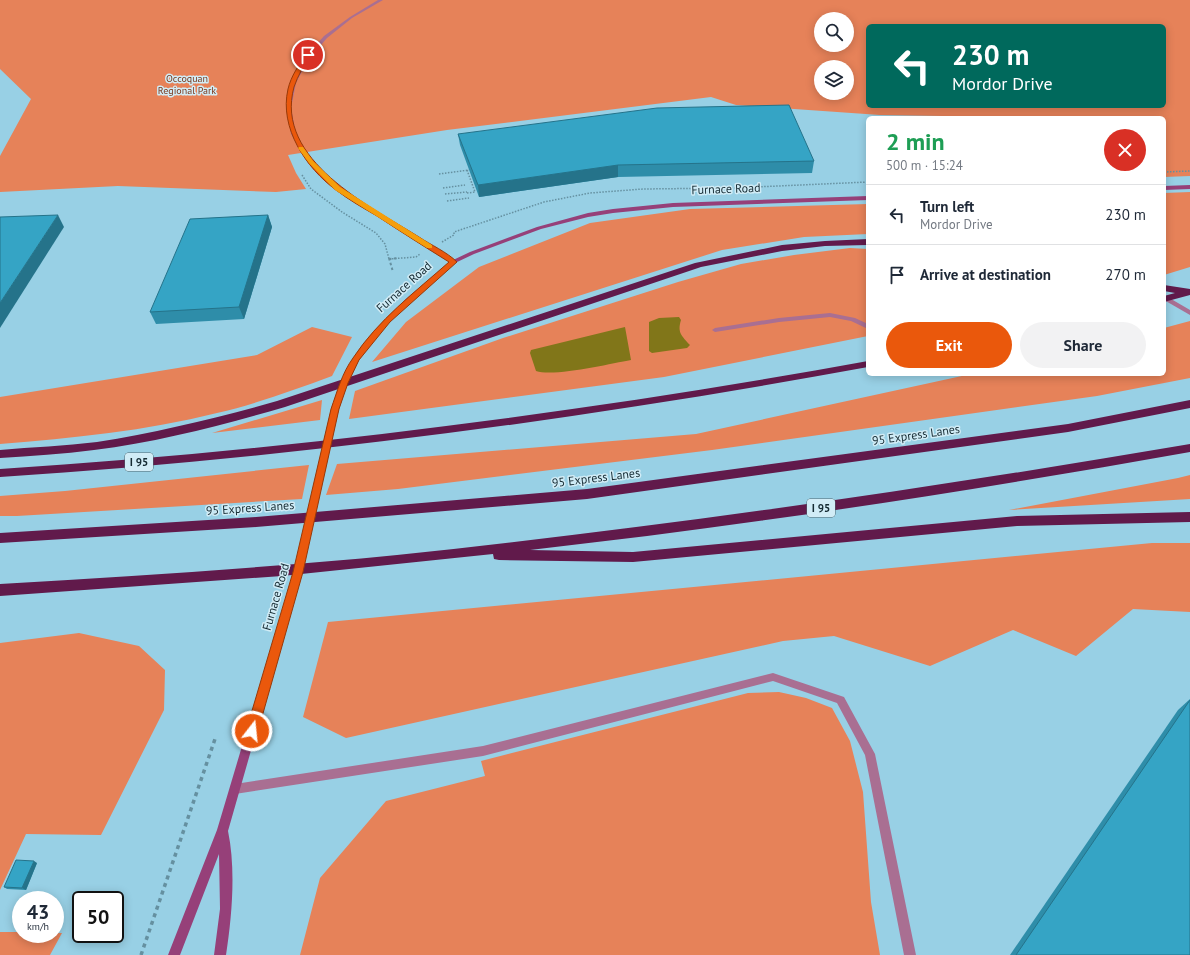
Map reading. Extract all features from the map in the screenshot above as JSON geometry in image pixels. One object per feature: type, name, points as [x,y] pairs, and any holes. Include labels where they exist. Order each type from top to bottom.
[{"type":"highway","points":[[0,454],[94,446],[158,435],[225,420],[281,404],[698,265],[743,254],[792,246],[866,242]]},
{"type":"highway","points":[[1166,288],[1190,292]]},
{"type":"highway","points":[[1166,298],[1190,292]]},
{"type":"highway","name":"I 95","points":[[0,473],[137,463],[278,449],[514,421],[662,400],[866,364]]},
{"type":"highway","name":"95 Express Lanes","points":[[0,538],[256,522],[603,492],[1068,428],[1190,404]]},
{"type":"highway","name":"I 95","points":[[0,590],[360,563],[618,535],[890,498],[1190,448]]},
{"type":"highway","points":[[450,554],[633,557],[1017,522],[1190,518]]},
{"type":"main road","points":[[1166,188],[1190,187]]},
{"type":"main road","name":"Furnace Road","points":[[174,955],[223,830],[298,572],[335,409],[344,383],[356,359],[388,320],[453,262],[539,228],[582,217],[613,211],[680,204],[866,198]]},
{"type":"main road","name":"Furnace Road","points":[[220,955],[227,901],[227,877],[223,830]]},
{"type":"street","points":[[381,0],[339,25],[317,44],[303,62],[291,89],[289,106],[290,121],[294,135],[302,149],[326,179],[351,198],[453,262]]},
{"type":"street","points":[[1166,299],[1190,313]]},
{"type":"street","points":[[716,330],[779,320],[830,315],[853,319],[866,326]]},
{"type":"street","points":[[235,789],[483,751],[773,677],[840,700],[870,754],[910,955]]},
{"type":"path","points":[[439,174],[468,170],[475,192],[445,194]]},
{"type":"path","points":[[1166,172],[1190,171]]},
{"type":"path","points":[[302,175],[311,189],[342,212],[376,233],[385,244],[393,272]]},
{"type":"path","points":[[443,188],[465,186]]},
{"type":"path","points":[[447,201],[469,198]]},
{"type":"path","points":[[389,258],[416,257]]},
{"type":"path","points":[[141,955],[216,739]]},
{"type":"green space","name":"Occoquan Regional Park","points":[[0,0],[1190,0],[1190,176],[1166,177],[1166,116],[880,115],[736,105],[711,97],[447,130],[288,155],[296,173],[306,189],[276,192],[118,186],[0,192],[0,156],[31,99],[0,69]]},
{"type":"green space","points":[[1190,192],[1190,267],[1166,274],[1166,193]]},
{"type":"green space","points":[[866,204],[866,234],[804,237],[722,250],[372,362],[406,322],[479,267],[590,223],[690,209]]},
{"type":"green space","points":[[850,248],[866,249],[866,336],[664,377],[349,419],[355,391],[503,338],[678,282],[741,264],[794,255]]},
{"type":"green space","points":[[1190,321],[1190,378],[1097,396],[712,450],[398,489],[326,495],[337,464],[696,434],[962,376],[1166,376],[1166,327]]},
{"type":"green space","points":[[312,327],[352,337],[332,376],[261,401],[163,425],[109,433],[0,444],[0,397],[257,355]]},
{"type":"green space","points":[[322,400],[320,420],[212,433]]},
{"type":"green space","points":[[309,465],[302,499],[0,516],[0,496],[65,491]]},
{"type":"green space","points":[[1190,475],[1190,499],[1009,510],[1178,478]]},
{"type":"green space","points":[[1152,543],[1190,543],[1190,612],[1133,609],[1076,656],[1013,630],[930,666],[834,636],[783,641],[346,738],[303,717],[328,622]]},
{"type":"green space","points":[[79,633],[139,646],[165,670],[164,710],[101,835],[26,834],[0,890],[0,643]]},
{"type":"green space","points":[[779,692],[806,698],[832,708],[850,741],[863,792],[871,902],[880,955],[300,955],[320,878],[386,801],[485,776],[481,761],[748,693]]},
{"type":"green space","points":[[0,932],[12,932],[12,943],[57,943],[50,955],[0,955]]},
{"type":"shaded area","points":[[679,317],[681,320],[681,334],[690,345],[687,348],[652,353],[649,351],[649,322],[659,318]]},
{"type":"shaded area","points":[[625,327],[631,360],[568,371],[536,371],[530,353],[531,350]]},
{"type":"building","points":[[789,105],[814,161],[618,165],[478,185],[458,134],[657,108]]},
{"type":"building","points":[[58,215],[0,303],[0,217]]},
{"type":"building","points":[[268,215],[239,307],[150,312],[190,219]]},
{"type":"building","points":[[1190,700],[1190,955],[1016,955]]},
{"type":"building","points":[[16,860],[34,861],[22,888],[4,887]]},
{"type":"slow traffic","points":[[301,148],[326,179],[338,189],[429,246]]},
{"type":"route","points":[[252,731],[298,572],[335,409],[344,383],[356,359],[388,320],[408,300],[453,262],[338,189],[326,179],[311,162],[294,135],[290,121],[289,106],[291,89],[296,76],[308,55]]}]
